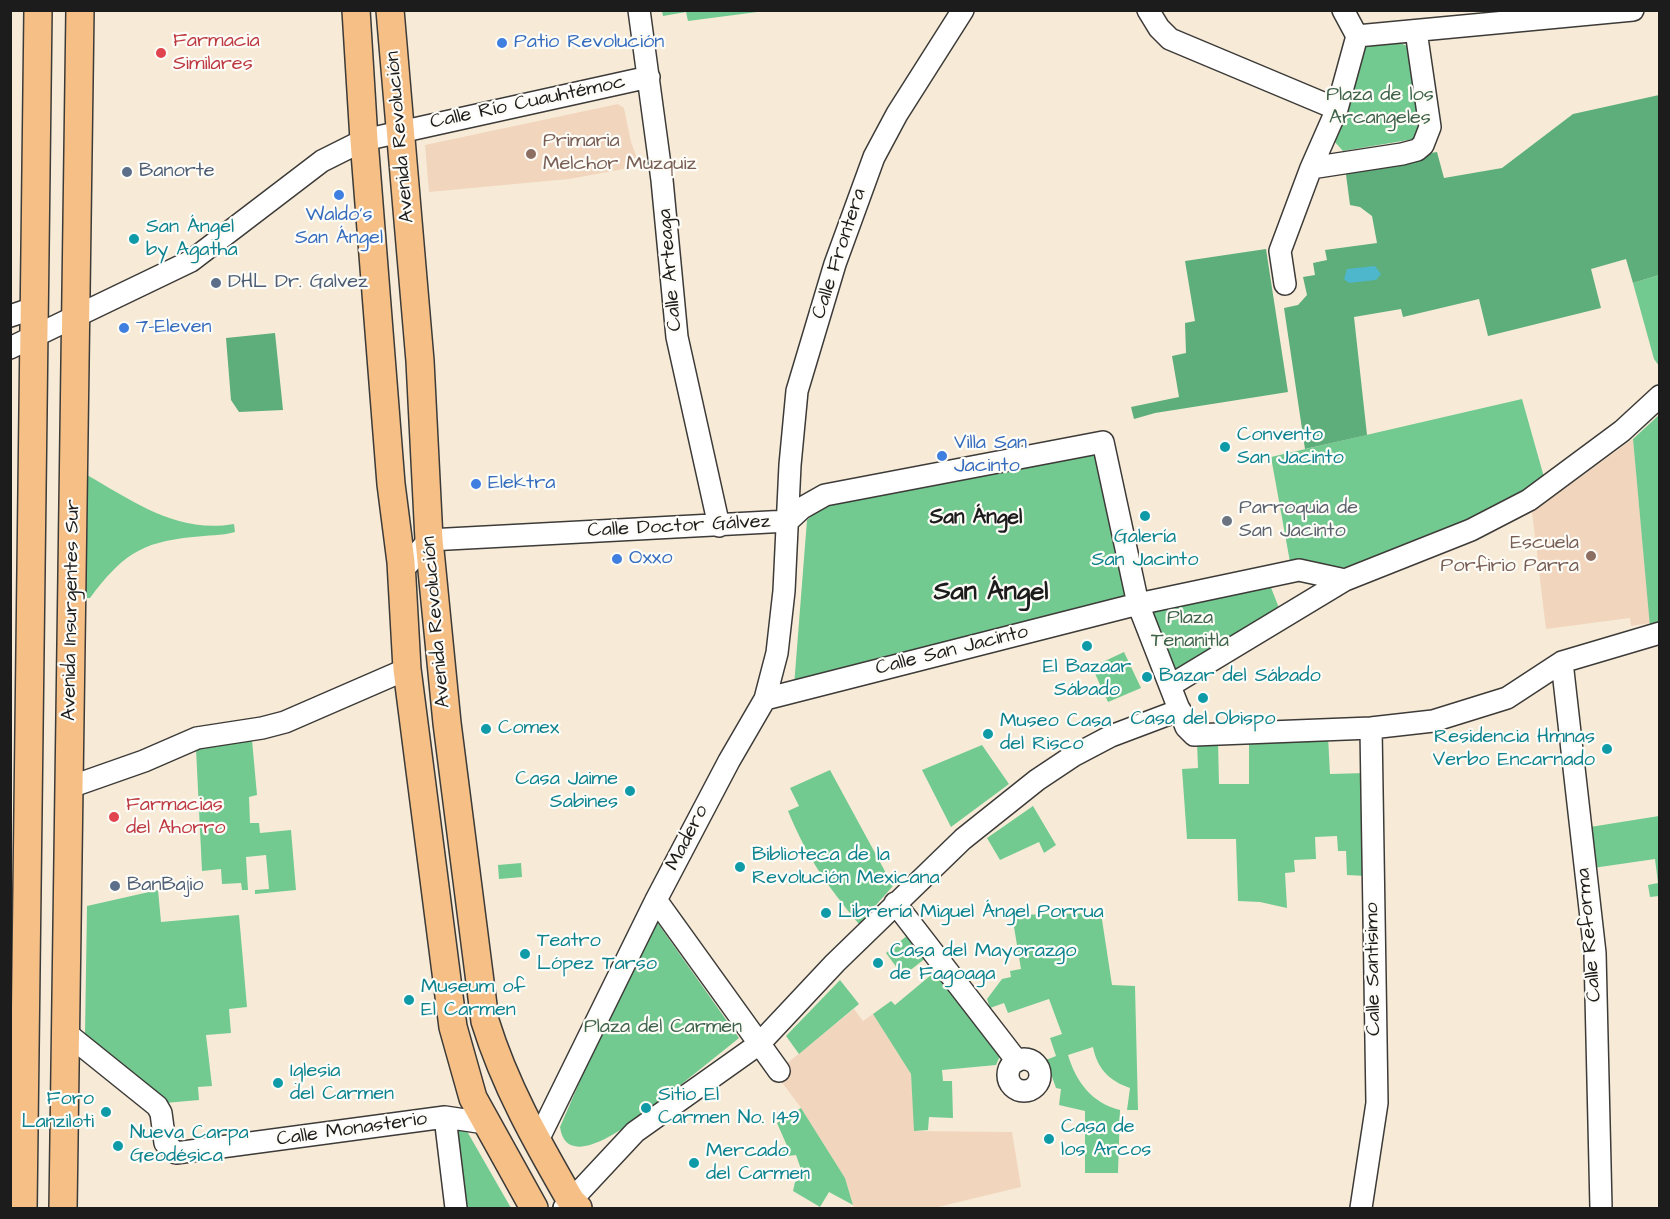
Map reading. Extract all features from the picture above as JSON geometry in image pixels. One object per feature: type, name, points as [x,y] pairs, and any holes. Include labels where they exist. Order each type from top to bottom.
[{"type":"main road","name":"Avenida Insurgentes Sur","points":[[23,1209],[17,1117],[22,312],[38,10]]},
{"type":"main road","name":"Avenida Insurgentes Sur","points":[[63,1209],[80,10]]},
{"type":"main road","name":"Avenida Revolución","points":[[356,10],[364,140],[401,572],[407,669],[453,1027],[464,1072],[485,1123],[534,1209]]},
{"type":"main road","name":"Avenida Revolución","points":[[390,10],[419,350],[429,540],[447,723],[485,1021],[497,1059],[518,1110],[571,1206]]},
{"type":"street","name":"Calle Arteaga","points":[[639,10],[662,180],[676,337],[719,526]]},
{"type":"street","name":"Calle Frontera","points":[[788,521],[797,391],[835,264],[874,157],[897,114],[963,10]]},
{"type":"street","points":[[1148,10],[1159,28],[1170,39],[1337,109]]},
{"type":"street","points":[[1286,284],[1280,251],[1311,168],[1337,109],[1357,36],[1343,10]]},
{"type":"street","points":[[1357,36],[1633,10]]},
{"type":"street","points":[[1311,168],[1402,154],[1417,150],[1423,145],[1430,127],[1416,31]]},
{"type":"street","name":"Calle Río Cuauhtémoc","points":[[22,343],[191,261],[322,160],[364,140],[649,77]]},
{"type":"street","points":[[1171,685],[1346,580],[1471,530],[1529,500],[1622,431],[1659,396]]},
{"type":"street","name":"Calle Doctor Gálvez","points":[[429,540],[788,521],[802,508],[825,495],[1103,442],[1138,604]]},
{"type":"street","name":"Madero","points":[[537,1142],[656,900],[729,761],[765,699],[777,653],[788,521]]},
{"type":"street","points":[[401,572],[429,540]]},
{"type":"street","name":"Calle San Jacinto","points":[[765,699],[1138,604],[1299,570],[1346,580]]},
{"type":"street","points":[[1138,604],[1189,731],[1205,736],[1371,728],[1433,721],[1496,703],[1562,662],[1659,633]]},
{"type":"street","name":"Calle Reforma","points":[[1562,662],[1595,953],[1601,1209]]},
{"type":"street","points":[[70,788],[197,738],[285,722],[407,669]]},
{"type":"street","points":[[571,1206],[635,1132],[759,1044],[835,963],[946,854],[1037,780],[1073,756],[1111,736],[1180,710]]},
{"type":"street","name":"Calle Santisimo","points":[[1361,1209],[1377,1103],[1371,728]]},
{"type":"street","points":[[656,900],[779,1071]]},
{"type":"street","points":[[895,903],[1012,1054]]},
{"type":"street","name":"Calle Monasterio","points":[[65,1032],[157,1106],[161,1113],[165,1143],[176,1153],[445,1117],[485,1123]]},
{"type":"street","points":[[445,1117],[456,1209]]},
{"type":"shaded area","name":"Primaria Melchor Muzquiz","points":[[618,104],[624,108],[631,142],[640,166],[569,179],[429,192],[425,145]]},
{"type":"shaded area","name":"Escuela Porfirio Parra","points":[[1633,439],[1650,623],[1631,626],[1630,618],[1546,629],[1532,512]]},
{"type":"shaded area","points":[[854,1009],[863,1021],[873,1014],[911,1074],[915,1131],[1012,1132],[1021,1187],[934,1208],[854,1208],[845,1178],[801,1108],[775,1073]]},
{"type":"green space","points":[[662,10],[765,11],[688,21],[686,12],[663,16]]},
{"type":"green space","name":"Plaza de los Arcangeles","points":[[1398,42],[1407,46],[1411,56],[1420,138],[1343,151],[1334,141],[1360,48]]},
{"type":"green space","points":[[1659,95],[1659,275],[1633,283],[1626,259],[1591,269],[1601,308],[1488,336],[1479,299],[1403,317],[1401,309],[1354,317],[1367,435],[1305,449],[1284,308],[1298,305],[1307,295],[1303,277],[1315,275],[1313,263],[1327,260],[1325,250],[1377,243],[1372,216],[1360,207],[1350,205],[1345,167],[1437,152],[1444,178],[1502,168],[1573,114]]},
{"type":"green space","points":[[1266,249],[1288,392],[1155,413],[1134,419],[1131,407],[1179,397],[1172,356],[1186,353],[1185,323],[1195,321],[1185,261]]},
{"type":"green space","points":[[1659,275],[1659,366],[1654,359],[1633,283]]},
{"type":"green space","points":[[275,333],[283,410],[239,412],[231,400],[226,338]]},
{"type":"green space","points":[[1522,399],[1544,477],[1524,492],[1472,521],[1348,568],[1290,562],[1271,457]]},
{"type":"green space","points":[[1659,415],[1660,625],[1650,627],[1633,439]]},
{"type":"green space","points":[[1099,451],[1132,598],[794,686],[807,520],[824,505]]},
{"type":"green space","points":[[87,475],[156,513],[193,524],[213,526],[234,524],[235,532],[174,539],[145,548],[122,562],[90,598],[81,598]]},
{"type":"green space","name":"Plaza Tenanitla","points":[[1270,585],[1279,608],[1175,674],[1151,607]]},
{"type":"green space","points":[[1124,652],[1141,688],[1108,702],[1092,667]]},
{"type":"green space","points":[[1328,736],[1330,774],[1366,773],[1367,876],[1347,875],[1346,851],[1338,851],[1337,836],[1315,837],[1316,859],[1294,860],[1295,872],[1285,873],[1287,908],[1260,902],[1238,901],[1236,839],[1187,839],[1182,769],[1198,768],[1197,742],[1218,741],[1219,784],[1249,784],[1249,739]]},
{"type":"green space","points":[[252,740],[257,795],[249,797],[250,823],[259,823],[260,833],[291,830],[296,890],[255,894],[255,890],[269,889],[266,855],[246,857],[248,890],[242,890],[241,883],[222,884],[221,869],[202,871],[196,749]]},
{"type":"green space","points":[[982,745],[1009,784],[951,827],[922,770]]},
{"type":"green space","points":[[830,770],[893,886],[859,924],[819,870],[788,811],[799,806],[790,788]]},
{"type":"green space","points":[[1033,806],[1056,845],[1044,853],[1039,842],[1000,860],[987,838]]},
{"type":"green space","points":[[1659,816],[1659,896],[1650,897],[1648,885],[1658,883],[1655,859],[1593,868],[1590,827]]},
{"type":"green space","points":[[521,863],[522,877],[499,879],[498,865]]},
{"type":"green space","points":[[158,890],[161,922],[239,915],[247,1007],[229,1009],[231,1033],[206,1035],[212,1086],[198,1087],[199,1100],[165,1103],[85,1034],[87,906]]},
{"type":"green space","points":[[1101,913],[1112,985],[1135,986],[1138,1110],[1127,1110],[1130,1088],[1116,1082],[1105,1073],[1093,1047],[1068,1055],[1071,1065],[1086,1090],[1101,1102],[1120,1110],[1118,1173],[1085,1173],[1085,1111],[1059,1105],[1061,1089],[1056,1088],[1046,1060],[1056,1056],[1050,1038],[1062,1034],[1049,999],[1008,1013],[1004,1003],[990,1008],[987,999],[1002,979],[1011,977],[1010,971],[1021,969],[1012,915]]},
{"type":"green space","name":"Plaza del Carmen","points":[[652,915],[739,1038],[635,1120],[596,1143],[579,1147],[567,1142],[560,1127]]},
{"type":"green space","points":[[909,934],[927,957],[903,976],[886,953]]},
{"type":"green space","points":[[937,970],[1002,1051],[996,1065],[942,1070],[943,1081],[952,1081],[953,1118],[929,1117],[928,1130],[914,1131],[911,1074],[873,1014],[891,1001],[895,1005]]},
{"type":"green space","points":[[840,980],[859,1004],[799,1054],[786,1036]]},
{"type":"green space","points":[[801,1108],[845,1178],[853,1205],[829,1192],[820,1207],[793,1191],[795,1182],[804,1178],[796,1155],[780,1157],[778,1152],[788,1148],[777,1123]]},
{"type":"green space","points":[[456,1129],[465,1129],[468,1133],[511,1208],[468,1208],[451,1140]]},
{"type":"water","points":[[1375,266],[1381,274],[1376,280],[1349,283],[1344,279],[1347,269]]},
{"type":"place","name":"Patio Revolución","points":[[502,43]]},
{"type":"place","name":"Farmacia Similares","points":[[161,53]]},
{"type":"place","name":"Primaria Melchor Muzquiz","points":[[531,154]]},
{"type":"place","name":"Banorte","points":[[127,172]]},
{"type":"place","name":"Waldo's San Ángel","points":[[339,195]]},
{"type":"place","name":"San Ángel by Agatha","points":[[134,239]]},
{"type":"place","name":"DHL Dr. Galvez","points":[[216,283]]},
{"type":"place","name":"7-Eleven","points":[[124,328]]},
{"type":"place","name":"Convento San Jacinto","points":[[1225,447]]},
{"type":"place","name":"Villa San Jacinto","points":[[942,456]]},
{"type":"place","name":"Elektra","points":[[476,484]]},
{"type":"place","name":"Galería San Jacinto","points":[[1145,516]]},
{"type":"place","name":"Parroquia de San Jacinto","points":[[1227,521]]},
{"type":"place","name":"Escuela Porfirio Parra","points":[[1591,556]]},
{"type":"place","name":"Oxxo","points":[[617,559]]},
{"type":"place","name":"El Bazaar Sábado","points":[[1087,646]]},
{"type":"place","name":"Bazar del Sábado","points":[[1147,677]]},
{"type":"place","name":"Casa del Obispo","points":[[1203,698]]},
{"type":"place","name":"Comex","points":[[486,729]]},
{"type":"place","name":"Museo Casa del Risco","points":[[988,734]]},
{"type":"place","name":"Residencia Hmnas Verbo Encarnado","points":[[1607,749]]},
{"type":"place","name":"Casa Jaime Sabines","points":[[630,791]]},
{"type":"place","name":"Farmacias del Ahorro","points":[[114,817]]},
{"type":"place","name":"Biblioteca de la Revolución Mexicana","points":[[740,867]]},
{"type":"place","name":"BanBajio","points":[[115,886]]},
{"type":"place","name":"Librería Miguel Ángel Porrua","points":[[826,913]]},
{"type":"place","name":"Teatro López Tarso","points":[[525,954]]},
{"type":"place","name":"Casa del Mayorazgo de Fagoaga","points":[[878,963]]},
{"type":"place","name":"Museum of El Carmen","points":[[409,1000]]},
{"type":"place","name":"Iglesia del Carmen","points":[[278,1083]]},
{"type":"place","name":"Sitio El Carmen No. 149","points":[[646,1108]]},
{"type":"place","name":"Foro Lanziloti","points":[[106,1112]]},
{"type":"place","name":"Casa de los Arcos","points":[[1049,1139]]},
{"type":"place","name":"Nueva Carpa Geodésica","points":[[118,1146]]},
{"type":"place","name":"Mercado del Carmen","points":[[694,1163]]},
{"type":"district","name":"San Ángel","points":[[976,519]]},
{"type":"district","name":"San Ángel","points":[[991,594]]}]
